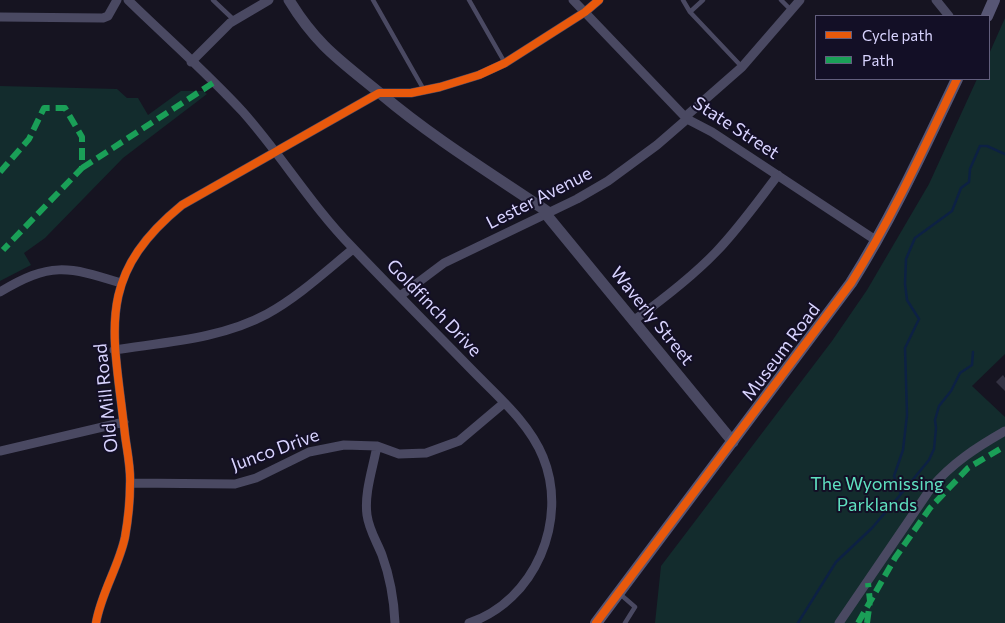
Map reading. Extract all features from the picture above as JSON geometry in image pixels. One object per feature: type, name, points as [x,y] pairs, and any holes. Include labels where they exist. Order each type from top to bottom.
[{"type":"main road","points":[[986,15],[994,0]]},
{"type":"main road","name":"Museum Road","points":[[596,623],[828,316],[877,241],[958,80]]},
{"type":"street","points":[[0,17],[102,18],[108,16],[117,0]]},
{"type":"street","name":"Goldfinch Drive","points":[[128,0],[242,112],[275,151],[313,204],[353,249],[504,403],[532,436],[543,456],[552,490],[551,522],[540,557],[523,584],[510,599],[492,612],[469,623]]},
{"type":"street","points":[[192,62],[235,20],[269,0]]},
{"type":"street","name":"Waverly Street","points":[[289,0],[322,46],[410,119],[547,212],[633,321],[733,442]]},
{"type":"street","name":"State Street","points":[[573,0],[686,118],[712,132],[877,241]]},
{"type":"street","points":[[380,93],[424,90],[459,82],[505,63],[585,12],[599,0]]},
{"type":"street","name":"Lester Avenue","points":[[400,296],[444,263],[577,199],[608,181],[638,160],[742,67],[800,0]]},
{"type":"street","points":[[936,0],[948,15]]},
{"type":"street","name":"Old Mill Road","points":[[98,622],[125,538],[131,483],[114,350],[115,310],[121,283],[130,261],[158,225],[182,205],[380,93]]},
{"type":"street","points":[[633,321],[688,278],[715,254],[778,175]]},
{"type":"street","points":[[114,350],[216,333],[254,320],[288,301],[353,249]]},
{"type":"street","points":[[0,292],[29,276],[63,269],[81,271],[121,283]]},
{"type":"street","name":"Junco Drive","points":[[131,483],[235,484],[256,478],[298,457],[320,449],[344,445],[377,446],[399,454],[426,453],[458,441],[504,403]]},
{"type":"street","points":[[0,451],[124,422]]},
{"type":"street","points":[[840,623],[931,488],[945,471],[971,450],[1005,431]]},
{"type":"street","points":[[377,446],[367,497],[367,514],[388,575],[395,623]]},
{"type":"lane","points":[[213,0],[235,20]]},
{"type":"lane","points":[[373,0],[424,90]]},
{"type":"lane","points":[[469,0],[505,63]]},
{"type":"lane","points":[[683,0],[690,12],[742,67]]},
{"type":"lane","points":[[690,12],[704,0]]},
{"type":"lane","points":[[782,0],[792,11]]},
{"type":"lane","points":[[619,593],[635,607],[625,623]]},
{"type":"green space","name":"The Wyomissing Parklands","points":[[1005,18],[1005,354],[972,386],[1005,417],[1005,623],[655,623],[661,566],[832,341],[867,290],[929,184],[977,80],[990,80],[990,52]]},
{"type":"green space","points":[[0,86],[117,89],[127,98],[138,98],[148,115],[181,91],[203,91],[207,94],[123,158],[45,238],[24,253],[31,265],[0,281]]},
{"type":"building","points":[[1003,375],[1005,378],[1005,391],[996,382]]},
{"type":"waterway","points":[[798,623],[836,562],[872,528],[901,494],[894,476],[903,450],[907,415],[905,348],[919,319],[907,300],[905,284],[906,259],[915,238],[952,211],[961,188],[969,182],[970,169],[980,146],[987,146],[1005,154]]},
{"type":"waterway","points":[[901,494],[929,460],[934,449],[935,420],[939,406],[951,391],[960,373],[972,365],[973,352]]},
{"type":"marked path","points":[[82,168],[213,83]]},
{"type":"marked path","points":[[0,172],[29,139],[44,108],[65,108],[82,137],[82,168],[3,250]]},
{"type":"marked path","points":[[858,623],[895,558],[930,508],[968,468],[1005,446]]},
{"type":"marked path","points":[[867,623],[870,601],[868,583]]},
{"type":"cycle path","points":[[96,623],[98,612],[125,537],[130,497],[129,466],[117,366],[116,309],[122,283],[134,257],[154,232],[182,205],[379,93],[411,93],[440,87],[479,75],[505,63],[585,12],[599,0]]},
{"type":"cycle path","points":[[596,623],[851,283],[894,208],[957,80]]}]
